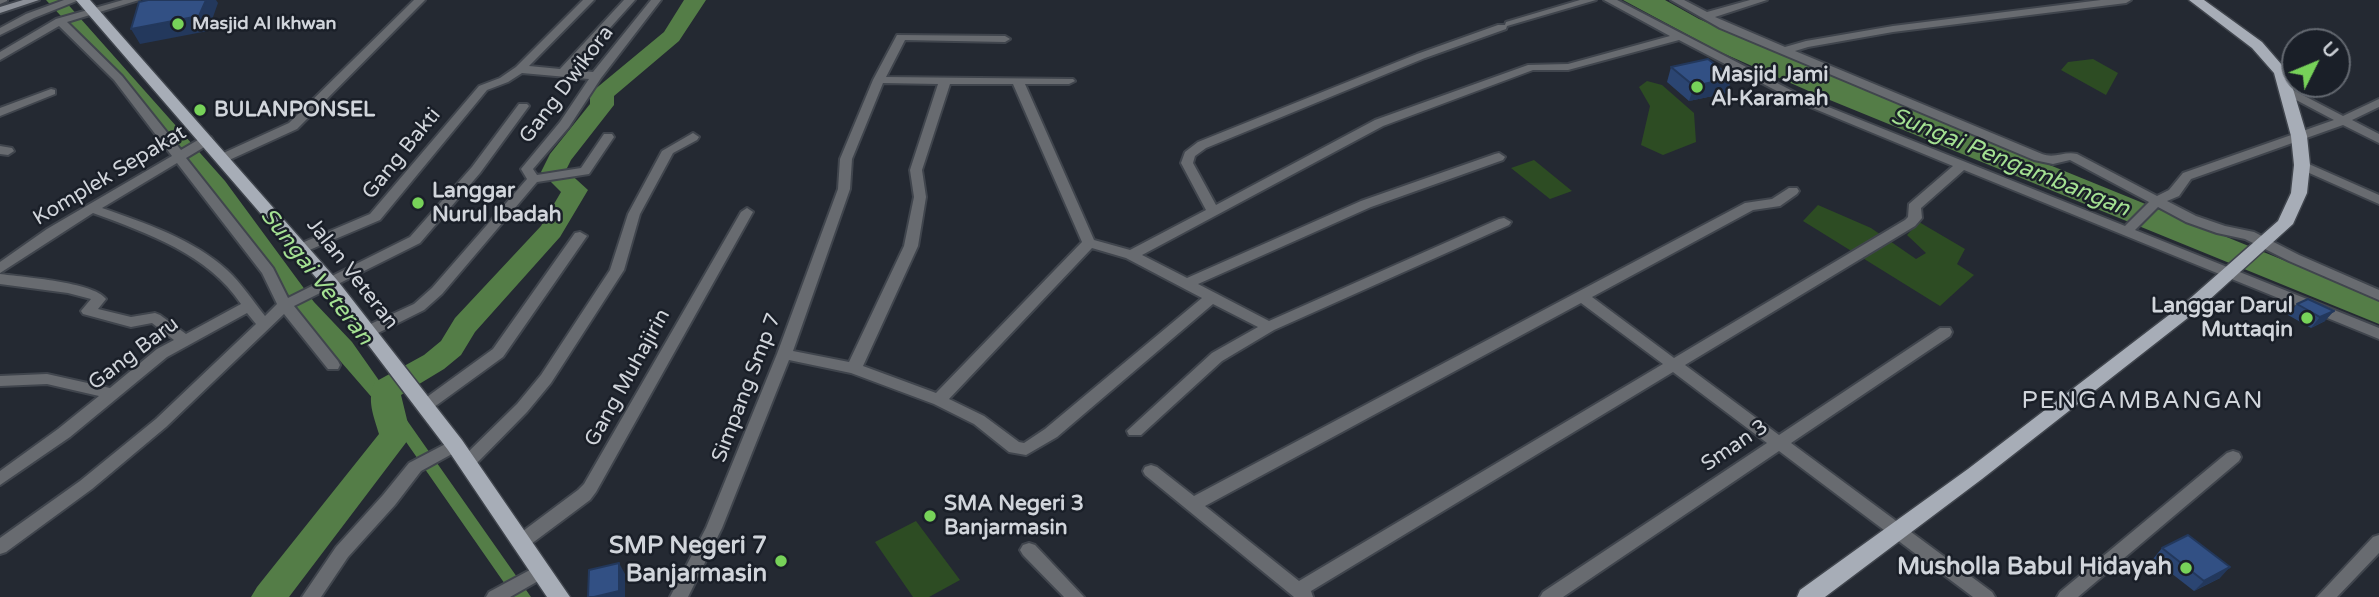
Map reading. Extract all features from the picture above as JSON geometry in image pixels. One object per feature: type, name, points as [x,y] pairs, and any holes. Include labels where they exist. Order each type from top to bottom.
[{"type":"main road","points":[[2196,0],[2265,52],[2281,72]]},
{"type":"main road","name":"Jalan Veteran","points":[[79,6],[200,143],[223,158],[302,248],[325,287],[367,332],[425,406],[455,453],[521,542],[534,574],[559,597]]},
{"type":"main road","points":[[1808,597],[1975,474],[2192,306],[2285,224],[2299,193],[2302,165],[2299,136],[2289,98]]},
{"type":"street","points":[[2,4],[34,0]]},
{"type":"street","points":[[0,32],[50,8],[134,0]]},
{"type":"street","points":[[223,158],[292,126],[421,0]]},
{"type":"street","name":"Gang Bakti","points":[[302,248],[375,217],[483,88],[504,80],[520,69],[589,0]]},
{"type":"street","points":[[562,74],[630,0]]},
{"type":"street","name":"Gang Dwikora","points":[[367,332],[430,299],[537,178],[527,169],[565,124],[596,76],[656,0]]},
{"type":"street","points":[[1213,211],[1187,163],[1189,155],[1202,145],[1421,56],[1506,25],[1591,0]]},
{"type":"street","points":[[1609,0],[1802,100],[1962,165],[2130,228],[2379,334]]},
{"type":"street","points":[[1676,0],[1705,16],[1883,95],[2044,159],[2052,161],[2066,156],[2073,157],[2112,175],[2155,203],[2211,226],[2248,234],[2262,244],[2379,295]]},
{"type":"street","points":[[1705,16],[1762,0]]},
{"type":"street","points":[[1785,51],[1815,42],[1907,27],[2126,0]]},
{"type":"street","points":[[0,57],[61,21],[79,6]]},
{"type":"street","points":[[61,21],[118,78],[179,155],[268,271],[287,304],[333,365]]},
{"type":"street","name":"Simpang Smp 7","points":[[679,597],[714,528],[784,354],[844,189],[846,159],[878,80],[901,37],[1005,39]]},
{"type":"street","points":[[1131,255],[1379,123],[1532,67],[1568,67],[1679,37]]},
{"type":"street","points":[[520,69],[596,76]]},
{"type":"street","points":[[878,80],[1069,81]]},
{"type":"street","points":[[854,368],[911,246],[920,197],[916,170],[946,81]]},
{"type":"street","points":[[1018,82],[1089,243]]},
{"type":"street","points":[[0,112],[51,92]]},
{"type":"street","points":[[2300,98],[2379,139]]},
{"type":"street","points":[[2130,228],[2155,203],[2174,193],[2187,176],[2342,121],[2379,102]]},
{"type":"street","points":[[0,547],[86,485],[161,423],[263,323],[287,304],[415,240],[480,165],[523,106]]},
{"type":"street","points":[[537,178],[580,174],[589,168],[608,137]]},
{"type":"street","points":[[311,597],[342,552],[415,467],[455,453],[523,408],[546,379],[617,270],[634,214],[668,151],[693,137]]},
{"type":"street","name":"Komplek Sepakat","points":[[0,270],[91,208],[200,143]]},
{"type":"street","points":[[1189,283],[1366,204],[1499,157]]},
{"type":"street","points":[[1152,471],[1303,594],[1673,365],[1910,223],[1915,218],[1914,207],[1962,165]]},
{"type":"street","points":[[2302,165],[2379,200]]},
{"type":"street","points":[[1192,505],[1750,206],[1771,204],[1793,191]]},
{"type":"street","points":[[91,208],[156,234],[216,267],[240,289],[263,323]]},
{"type":"street","name":"Gang Muhajirin","points":[[521,542],[590,488],[747,212]]},
{"type":"street","points":[[1135,431],[1217,357],[1269,327],[1504,222]]},
{"type":"street","points":[[425,406],[498,353],[580,236]]},
{"type":"street","points":[[1089,243],[1131,255],[1269,327]]},
{"type":"street","points":[[939,400],[1089,243]]},
{"type":"street","points":[[0,279],[68,288],[96,296],[99,299],[88,311],[131,322],[155,318],[184,340]]},
{"type":"street","points":[[1581,296],[1986,597]]},
{"type":"street","points":[[784,354],[854,368],[939,400],[979,420],[1015,448],[1026,449],[1051,433],[1212,297]]},
{"type":"street","name":"Gang Baru","points":[[0,479],[114,394],[162,353],[249,306]]},
{"type":"street","name":"Sman 3","points":[[1549,597],[1945,332]]},
{"type":"street","points":[[0,381],[47,379],[114,394]]},
{"type":"street","points":[[2066,597],[2233,457]]},
{"type":"street","points":[[2326,597],[2379,542]]},
{"type":"street","points":[[1029,550],[1075,597]]},
{"type":"street","points":[[498,596],[534,574]]},
{"type":"shaded area","points":[[2093,59],[2118,73],[2106,95],[2061,70],[2068,62]]},
{"type":"shaded area","points":[[1647,81],[1662,85],[1694,113],[1696,142],[1663,155],[1641,145],[1650,106],[1639,87]]},
{"type":"shaded area","points":[[1534,160],[1572,191],[1550,199],[1511,168]]},
{"type":"shaded area","points":[[1818,205],[1871,228],[1916,259],[1926,253],[1907,235],[1919,222],[1965,249],[1957,264],[1974,275],[1940,306],[1803,221]]},
{"type":"shaded area","points":[[916,521],[960,580],[929,597],[913,597],[875,542]]},
{"type":"water","points":[[46,0],[64,0],[225,181],[314,302],[352,342],[531,597],[514,597],[388,416],[309,325],[272,271],[116,75]]},
{"type":"water","name":"Sungai Pengambangan","points":[[1623,0],[1665,0],[1699,19],[1875,94],[2379,299],[2379,324],[1820,96],[1718,51]]},
{"type":"building","points":[[206,0],[199,16],[131,29],[139,2]]},
{"type":"building","points":[[1708,59],[1732,78],[1694,86],[1671,67]]},
{"type":"building","points":[[2308,299],[2334,311],[2320,317],[2297,304]]},
{"type":"building","points":[[2188,535],[2230,567],[2204,581],[2162,548]]},
{"type":"building","points":[[619,563],[619,591],[588,597],[589,570]]},
{"type":"waterway","points":[[269,597],[395,436],[386,403],[386,390],[434,362],[451,348],[465,325],[551,231],[575,190],[553,172],[559,159],[602,105],[602,95],[671,37],[696,0]]},
{"type":"place","name":"Masjid Al Ikhwan","points":[[178,24]]},
{"type":"place","name":"Masjid Jami Al-Karamah","points":[[1697,87]]},
{"type":"place","name":"BULANPONSEL","points":[[200,110]]},
{"type":"place","name":"Langgar Nurul Ibadah","points":[[418,203]]},
{"type":"place","name":"Langgar Darul Muttaqin","points":[[2307,318]]},
{"type":"place","name":"SMA Negeri 3 Banjarmasin","points":[[930,516]]},
{"type":"place","name":"SMP Negeri 7 Banjarmasin","points":[[781,561]]},
{"type":"place","name":"Musholla Babul Hidayah","points":[[2186,568]]},
{"type":"district","name":"PENGAMBANGAN","points":[[2143,402]]},
{"type":"water label","name":"Sungai Veteran","points":[[316,277]]}]
